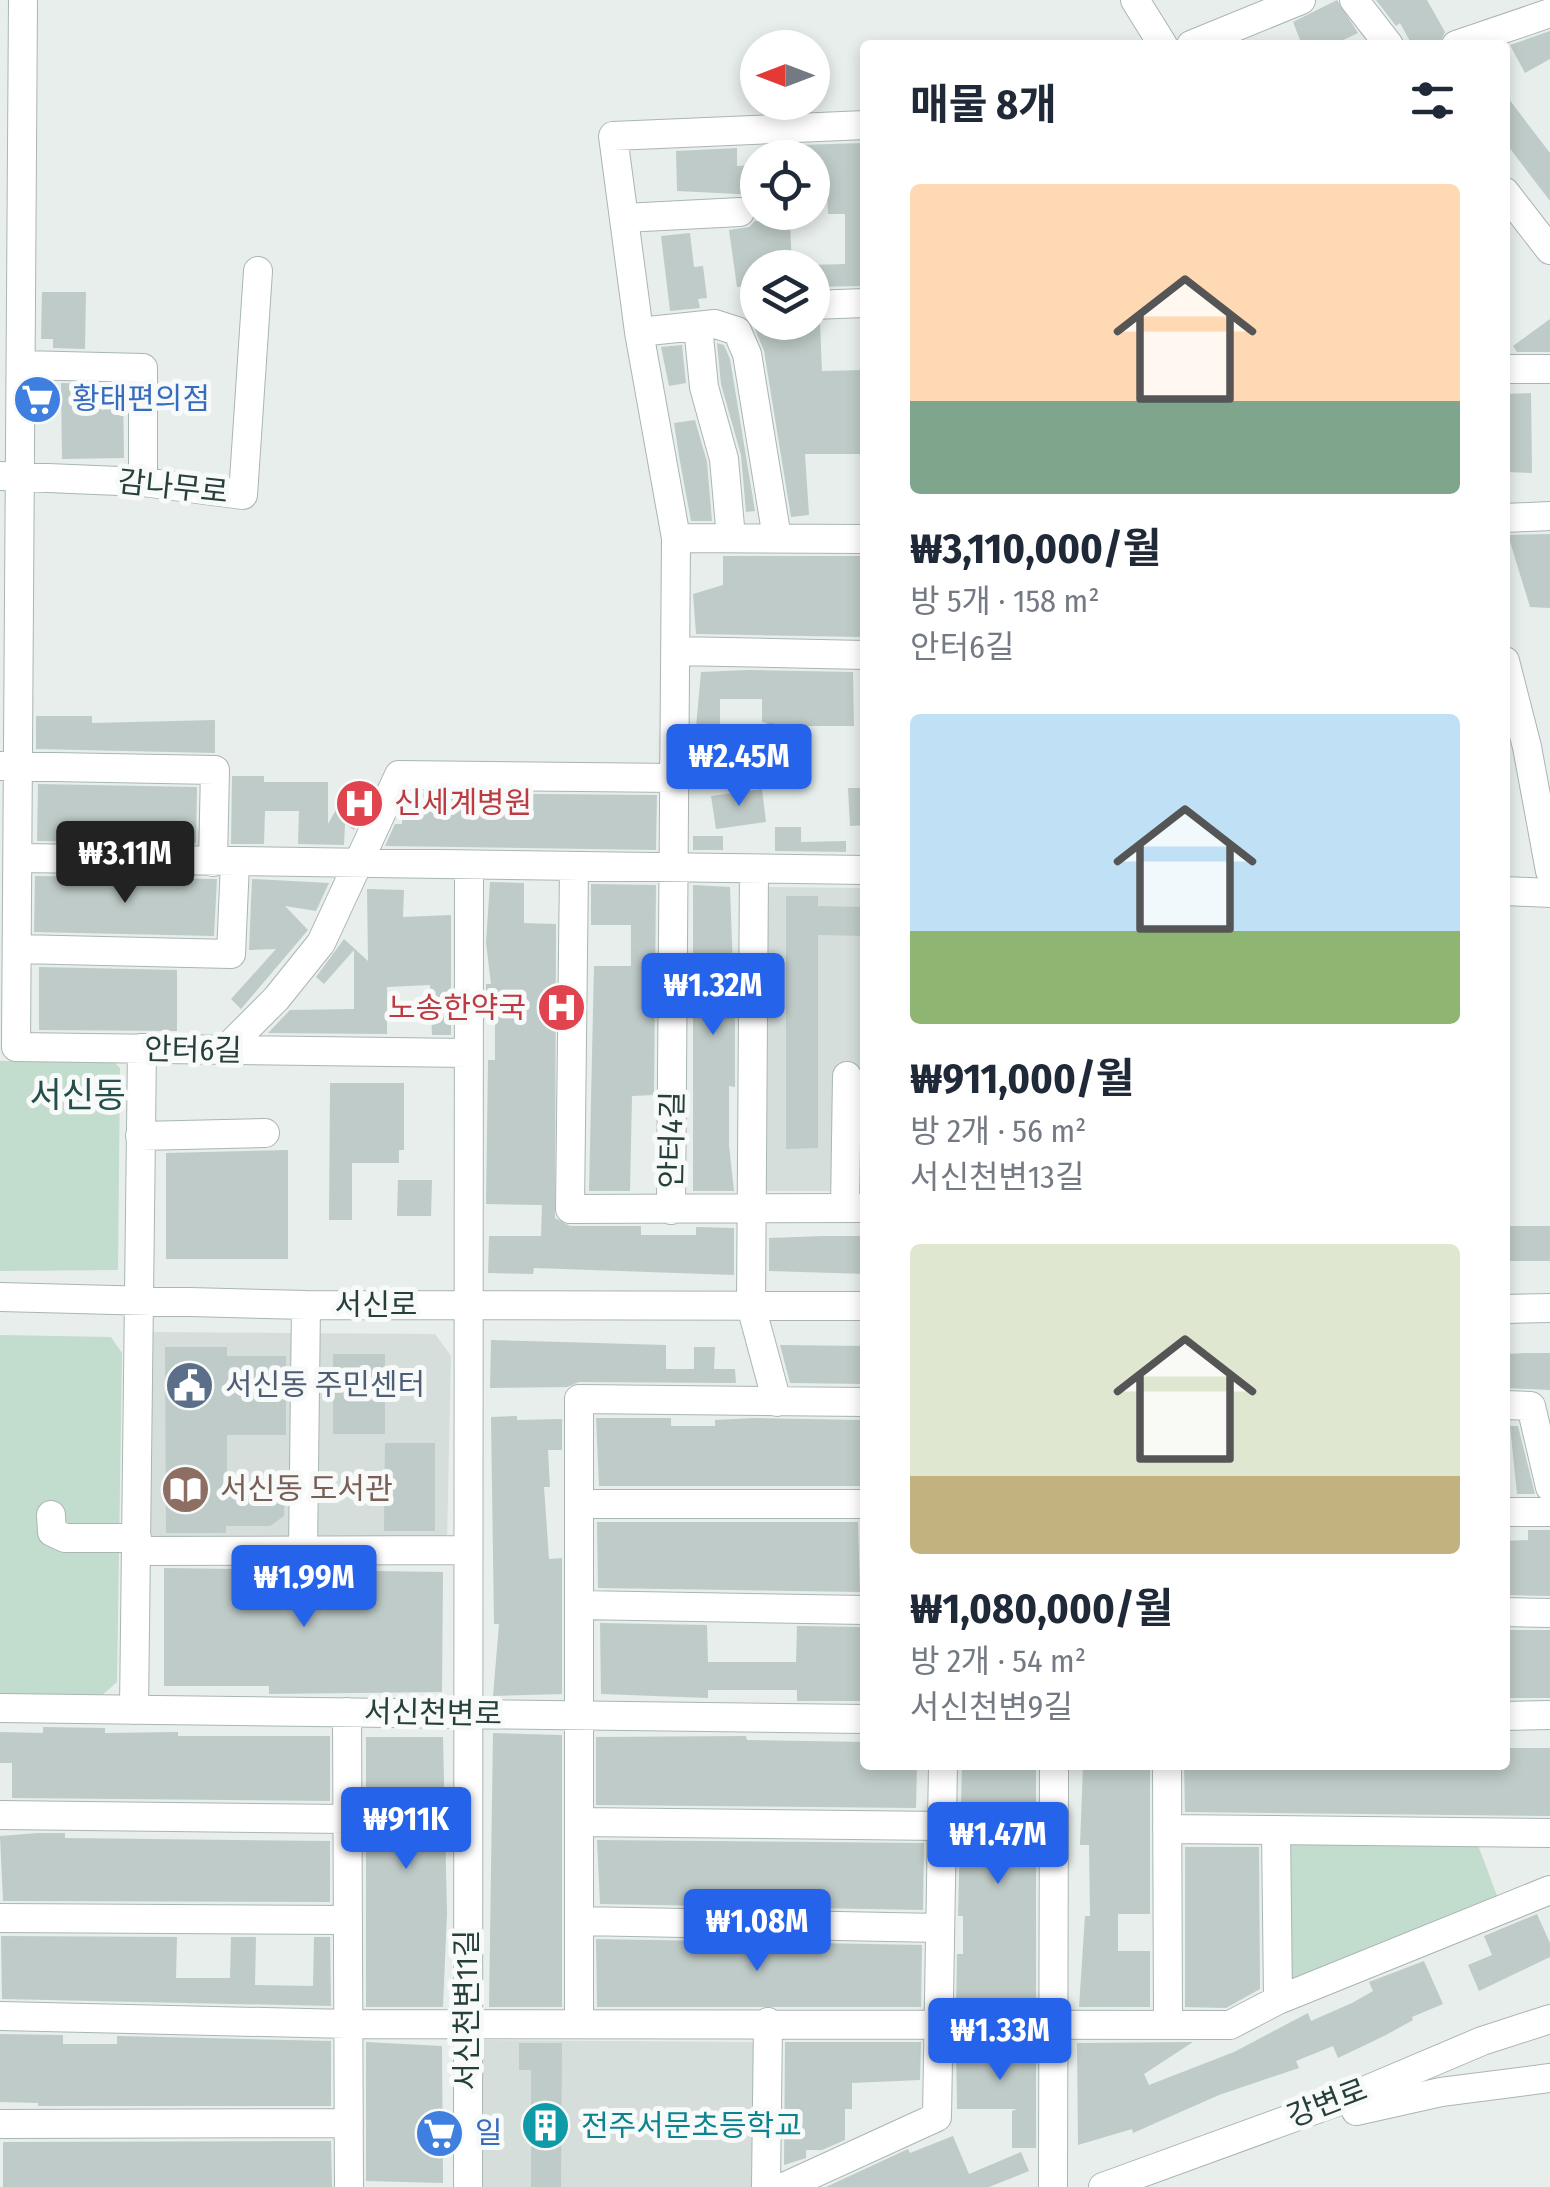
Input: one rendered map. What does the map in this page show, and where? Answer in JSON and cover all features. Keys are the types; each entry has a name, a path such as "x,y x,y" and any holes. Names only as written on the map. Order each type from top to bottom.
{"street":[{"name":"안터6길","path":"23,0 11,124 11,248 22,365 11,476 10,766 19,858 16,1047 468,1053"},
{"path":"1134,0 1160,40"},
{"path":"1203,40 1301,0"},
{"path":"1354,0 1385,40"},
{"path":"1471,40 1550,14"},
{"path":"860,125 613,136 640,332 676,538 860,539"},
{"path":"1510,198 1550,250"},
{"path":"624,218 740,212"},
{"name":"감나무로","path":"11,476 143,482 243,495 258,271"},
{"path":"830,304 860,303"},
{"path":"640,332 715,324 737,330 747,354 778,538"},
{"path":"698,326 704,387 724,459 731,538"},
{"path":"22,365 143,368 143,482"},
{"path":"1510,366 1550,369"},
{"path":"1510,518 1550,516"},
{"name":"안터4길","path":"574,868 570,1209 671,1210 676,538"},
{"path":"676,651 860,654"},
{"path":"1510,673 1539,745 1550,871"},
{"path":"224,1051 276,999 321,943 399,775 547,777 676,769 770,738"},
{"path":"10,766 216,770 231,954 18,949"},
{"path":"19,858 481,868 860,870"},
{"path":"465,1304 469,950 481,868"},
{"path":"754,870 751,1306 777,1402"},
{"path":"1510,891 1550,893"},
{"path":"134,1710 142,1048"},
{"path":"671,1210 855,1208 847,1076"},
{"path":"140,1136 265,1133"},
{"name":"서신로","path":"0,1297 306,1305 860,1306"},
{"name":"서신천변11길","path":"465,1304 468,2187"},
{"path":"303,1552 306,1305"},
{"path":"1510,1308 1550,1308"},
{"path":"579,2022 579,1399 860,1402"},
{"path":"1529,1405 1550,1486"},
{"path":"580,1504 860,1504"},
{"path":"1510,1512 1550,1512"},
{"path":"51,1515 52,1532 65,1538 137,1545 303,1552 465,1550"},
{"path":"580,1604 860,1610"},
{"path":"1510,1612 1550,1613"},
{"name":"서신천변로","path":"0,1708 860,1719"},
{"path":"346,1712 349,2187"},
{"path":"1510,1716 1550,1715"},
{"path":"784,2187 937,2117 943,1770"},
{"path":"1053,2187 1054,1770"},
{"path":"1167,1770 1168,2023"},
{"path":"0,1815 347,1819"},
{"path":"580,1822 942,1826"},
{"path":"1168,1829 1550,1832"},
{"path":"1276,1830 1278,2000"},
{"path":"0,2016 348,2024 1230,2025 1278,2000 1550,1890"},
{"path":"0,1918 348,1920"},
{"path":"579,1922 940,1928"},
{"name":"강변로","path":"1103,2187 1350,2097 1482,2040 1550,2020"},
{"path":"766,2187 768,2022"},
{"path":"1393,2077 1440,2092"},
{"path":"1350,2097 1356,2110 1440,2092 1550,2078"},
{"path":"0,2124 349,2124"}],"shaded area":[{"path":"763,887 860,888 860,1191 766,1191"},
{"path":"141,1332 435,1334 451,1356 447,1541 145,1539"},
{"path":"481,2040 754,2042 751,2187 481,2187"}],"green space":[{"path":"0,1061 114,1062 120,1068 118,1270 0,1271"},
{"path":"0,1335 111,1337 122,1353 117,1682 98,1699 0,1697"},
{"path":"1476,1840 1499,1901 1305,1981 1286,1980 1287,1841"}],"building":[{"path":"1337,0 1358,33 1343,40 1300,40 1293,22"},
{"path":"1376,0 1427,0 1445,32 1441,40 1409,40 1400,23 1396,26"},
{"path":"1550,31 1550,59 1525,73 1510,45"},
{"path":"1510,101 1550,153 1550,201 1510,149"},
{"path":"860,143 860,286 830,287 830,264 845,264 845,214 830,214 830,144"},
{"path":"737,148 740,194 677,191 676,151"},
{"path":"729,230 790,230 791,250 740,250 737,287"},
{"path":"690,233 694,267 703,266 707,298 698,299 700,308 670,311 661,236"},
{"path":"42,292 86,292 85,349 53,348 53,339 41,339"},
{"path":"1550,319 1550,352 1517,352 1513,346"},
{"path":"760,340 821,340 822,371 860,370 860,454 805,454 809,515 791,517"},
{"path":"717,343 724,345 730,359 755,511 746,512 741,455 721,384"},
{"path":"682,345 686,383 669,386 661,347"},
{"path":"61,383 123,385 124,458 62,459"},
{"path":"1531,393 1532,473 1510,472 1510,394"},
{"path":"695,420 707,462 712,521 691,521 679,456 674,423"},
{"path":"1550,534 1550,608 1530,607 1510,535"},
{"path":"723,556 860,556 860,637 696,634 693,594 723,585"},
{"path":"701,672 853,672 854,726 783,726 762,722 762,699 720,699 720,732 695,738"},
{"path":"36,716 92,716 92,723 215,720 215,753 36,749"},
{"path":"232,776 264,776 264,782 328,782 328,824 350,785 370,797 354,830 345,824 344,845 298,844 299,811 265,811 264,844 231,844"},
{"path":"38,784 197,787 196,843 37,841"},
{"path":"848,788 860,788 860,825 850,826"},
{"path":"762,789 766,822 716,829 711,796"},
{"path":"410,793 657,795 656,850 385,846 395,824 402,824 402,811"},
{"path":"775,827 801,827 801,842 846,841 846,852 775,851"},
{"path":"693,836 723,836 723,850 693,850"},
{"path":"35,876 217,879 214,936 34,932"},
{"path":"252,879 329,883 316,911 285,906 308,930 241,1009 231,999 276,949 249,950"},
{"path":"490,882 524,883 524,923 556,924 555,1218 570,1226 641,1226 641,1235 696,1235 696,1227 734,1228 734,1275 534,1268 533,1274 488,1273 489,1236 541,1236 542,1205 486,1204 488,1060 495,1060 495,1020 486,1020 486,984 491,984 486,943"},
{"path":"591,884 656,885 654,1095 632,1096 630,1191 589,1191 594,966 631,966 631,925 591,925"},
{"path":"693,885 730,887 735,1087 729,1086 729,1145 734,1191 693,1191"},
{"path":"367,889 404,890 403,917 451,915 451,1035 432,1035 430,985 387,987 387,1034 268,1033 290,1010 354,1009 354,950 324,984 316,977 344,939 368,961"},
{"path":"786,896 818,896 818,906 860,907 860,936 818,935 818,1148 786,1149"},
{"path":"39,967 177,970 177,1031 39,1030"},
{"path":"330,1083 404,1083 404,1150 399,1150 399,1163 352,1163 352,1220 329,1220"},
{"path":"288,1150 288,1259 166,1259 166,1153"},
{"path":"398,1180 432,1180 431,1216 397,1216"},
{"path":"1510,1226 1550,1226 1550,1261 1510,1261"},
{"path":"860,1236 860,1274 769,1271 769,1238"},
{"path":"491,1340 666,1345 666,1369 694,1369 694,1347 715,1347 714,1369 735,1369 736,1383 579,1382 567,1387 490,1388"},
{"path":"780,1345 860,1346 860,1384 790,1383"},
{"path":"165,1347 227,1347 227,1356 286,1356 286,1435 227,1435 227,1486 285,1486 284,1516 270,1526 226,1526 226,1533 166,1533"},
{"path":"1550,1353 1550,1390 1510,1388 1510,1354"},
{"path":"333,1354 385,1354 385,1434 333,1434"},
{"path":"517,1416 517,1420 562,1419 562,1450 548,1450 550,1487 544,1487 549,1559 562,1558 562,1694 493,1696 499,1624 494,1624 491,1417"},
{"path":"596,1418 671,1418 671,1426 715,1426 715,1420 755,1418 860,1420 860,1486 599,1486"},
{"path":"1510,1426 1518,1426 1535,1494 1517,1494"},
{"path":"385,1443 435,1443 435,1531 384,1531"},
{"path":"597,1522 858,1522 860,1592 598,1588"},
{"path":"1528,1530 1550,1530 1550,1596 1510,1595 1510,1541 1528,1540"},
{"path":"164,1568 443,1572 442,1692 269,1694 269,1686 164,1686"},
{"path":"600,1623 707,1625 708,1662 796,1662 797,1626 860,1627 860,1701 797,1701 797,1690 708,1690 708,1698 601,1694"},
{"path":"1510,1630 1550,1630 1550,1698 1510,1698"},
{"path":"43,1727 105,1728 105,1733 178,1732 178,1736 330,1736 330,1801 12,1798 12,1763 0,1763 0,1732 43,1733"},
{"path":"493,1733 562,1735 562,2007 489,2007"},
{"path":"746,1736 747,1740 860,1742 860,1770 917,1770 916,1808 596,1805 596,1737"},
{"path":"366,1737 443,1737 447,1913 443,2007 366,2007"},
{"path":"1510,1748 1550,1748 1550,1816 1185,1812 1184,1770 1510,1770"},
{"path":"962,1770 1036,1770 1036,2007 956,2007 957,1954 963,1954 963,1916 958,1916"},
{"path":"1083,1770 1150,1770 1150,1914 1118,1914 1118,1951 1150,1951 1150,2007 1079,2007 1085,1916 1090,1916 1089,1845 1080,1845"},
{"path":"65,1833 65,1838 330,1841 330,1902 3,1901 0,1836"},
{"path":"597,1840 924,1843 923,1910 600,1904"},
{"path":"1185,1847 1259,1847 1260,1989 1226,2008 1185,2007"},
{"path":"1537,1914 1550,1943 1550,1957 1479,1991 1468,1965 1492,1955 1484,1936"},
{"path":"1,1936 177,1937 176,1978 230,1978 231,1937 256,1937 255,1985 313,1986 314,1937 330,1937 331,2006 2,1999"},
{"path":"596,1939 922,1945 921,2007 597,2007"},
{"path":"1424,1961 1443,2004 1412,2017 1413,2020 1386,2035 1338,2058 1333,2046 1296,2061 1299,2068 1219,2095 1133,2133 1132,2129 1078,2145 1077,2043 1193,2042 1144,2074 1149,2085 1234,2052 1308,2013 1311,2021 1352,2003 1373,1991 1369,1982"},
{"path":"0,2034 63,2035 63,2044 117,2044 117,2036 331,2041 331,2106 38,2106 0,2102"},
{"path":"366,2042 442,2046 443,2183 366,2181"},
{"path":"785,2042 921,2042 920,2080 852,2083 852,2109 845,2109 845,2140 822,2150 806,2150 806,2158 784,2165"},
{"path":"956,2042 1036,2042 1036,2148 1012,2148 1012,2111 1017,2109 957,2109"},
{"name":"전주서문초등학교","path":"519,2043 562,2043 561,2187 531,2187 531,2070 519,2070"},
{"path":"953,2136 969,2174 1021,2152 1029,2171 989,2187 826,2187 908,2149 910,2153"},
{"path":"331,2141 332,2187 3,2187 3,2142"}],"place":[{"name":"황태편의점","path":"37,399"},
{"name":"신세계병원","path":"359,803"},
{"name":"노송한약국","path":"561,1008"},
{"name":"서신동 주민센터","path":"190,1385"},
{"name":"서신동 도서관","path":"185,1489"},
{"name":"전주서문초등학교","path":"546,2126"},
{"name":"일","path":"440,2133"}],"district":[{"name":"서신동","path":"78,1095"}]}
